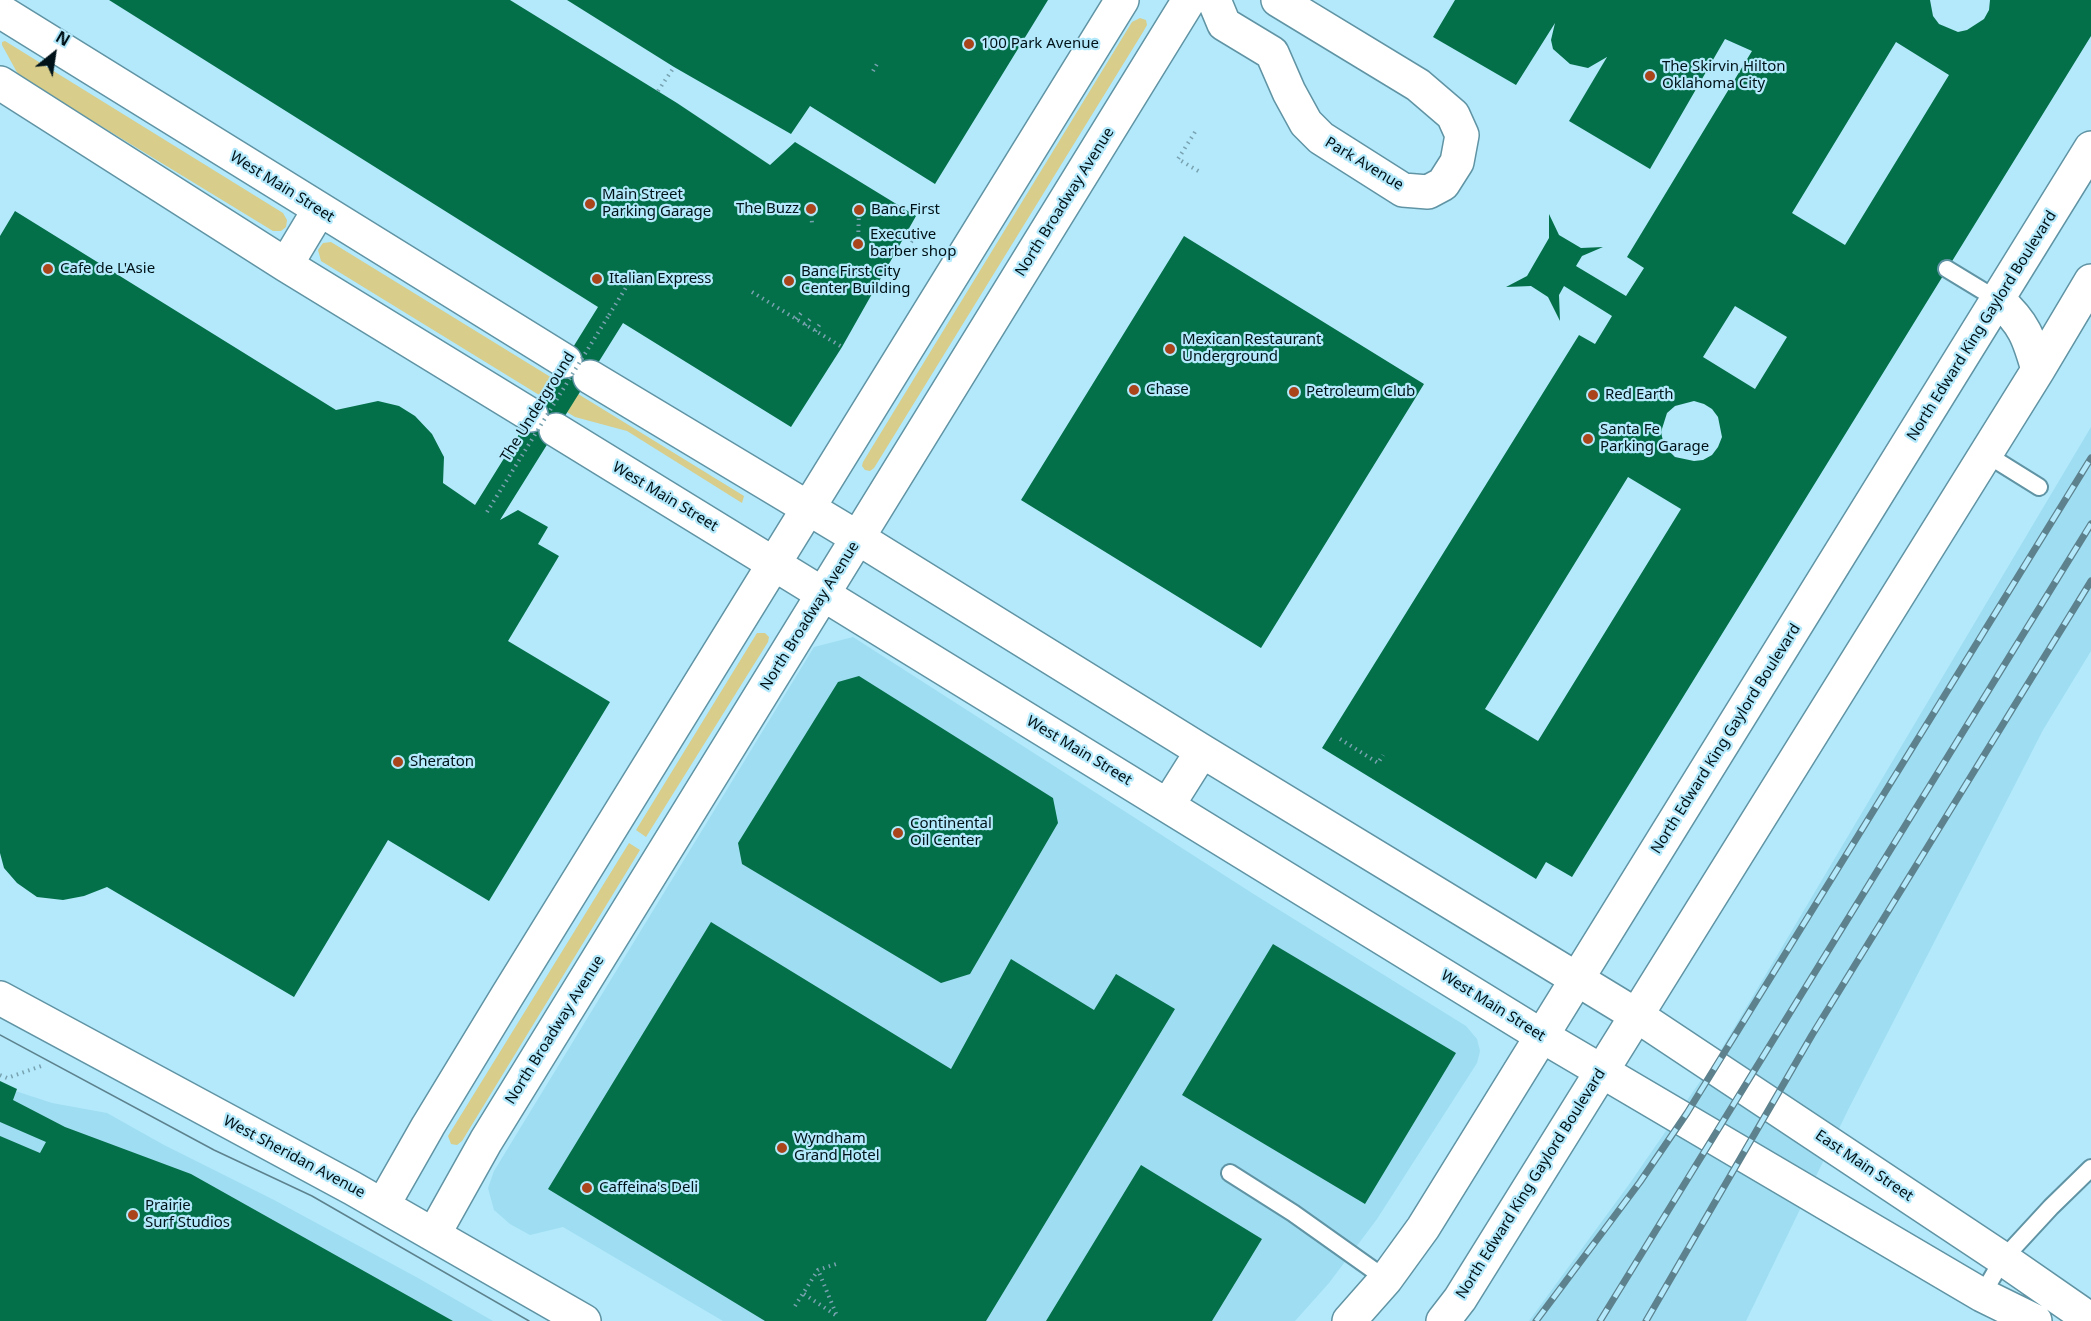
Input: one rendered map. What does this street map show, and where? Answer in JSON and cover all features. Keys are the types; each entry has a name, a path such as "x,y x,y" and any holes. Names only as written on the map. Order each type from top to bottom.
{"main road":[{"path":"383,1205 501,1006 1122,0"},
{"name":"North Broadway Avenue","path":"434,1234 486,1141 1189,0"},
{"name":"Park Avenue","path":"1214,0 1224,24 1272,52 1289,92 1306,123 1321,138 1403,190 1428,192 1443,184 1457,162 1462,135 1453,115 1418,85 1278,0"},
{"name":"West Main Street","path":"0,12 577,369 858,538 1636,1015"},
{"name":"West Main Street","path":"0,83 286,265 1542,1036 1603,1071"},
{"name":"North Edward King Gaylord Boulevard","path":"1349,1321 1386,1279 1423,1228 2091,148"},
{"path":"286,265 319,210"},
{"name":"North Edward King Gaylord Boulevard","path":"1443,1321 1460,1299 1603,1071 2091,281"},
{"path":"1998,300 2028,335 2038,370"},
{"path":"1168,805 1202,751"},
{"name":"West Sheridan Avenue","path":"0,998 383,1205 584,1321"},
{"name":"East Main Street","path":"1636,1015 2091,1320"},
{"path":"1603,1071 1982,1295 2036,1321"}],"lane":[{"path":"1947,269 1998,300"},
{"path":"1986,454 2039,487"},
{"path":"1982,1295 2003,1259 2050,1207 2091,1168"},
{"path":"1230,1173 1293,1213 1386,1279"}],"path":[{"path":"873,70 877,64"},
{"path":"658,91 674,67"},
{"path":"1195,132 1178,159 1200,172"},
{"path":"812,209 812,224"},
{"path":"858,244 859,210"},
{"path":"911,242 920,231"},
{"name":"The Underground","path":"487,512 630,280"},
{"path":"752,292 842,347"},
{"path":"796,319 802,312"},
{"path":"805,324 811,318"},
{"path":"815,331 820,324"},
{"path":"1340,739 1378,763 1383,755"},
{"path":"0,1075 7,1078"},
{"path":"795,1306 818,1270 838,1263"},
{"path":"804,1294 837,1316 818,1270"}],"shaded area":[{"path":"1140,18 1146,20 1147,25 1143,32 874,468 870,471 865,470 862,466 863,462 1132,22"},
{"path":"5,41 283,213 287,220 286,227 281,231 273,231 19,76 2,45"},
{"path":"331,242 744,496 742,503 627,431 575,417 321,261 318,250 323,243"},
{"path":"2091,427 2091,651 2043,730 1848,1110 1746,1321 1529,1321 1630,1183 1715,1060"},
{"path":"757,633 765,633 769,637 768,642 646,837 636,830"},
{"path":"853,637 1252,893 1466,1026 1477,1039 1480,1051 1477,1063 1377,1219 1329,1283 1295,1321 723,1321 563,1227 530,1235 510,1224 494,1210 488,1188 494,1171 814,647"},
{"path":"629,843 640,850 462,1141 457,1145 451,1144 448,1136"},
{"name":"Prairie Surf Studios","path":"0,1086 52,1103 107,1113 164,1145 274,1200 493,1321 0,1321"}],"building":[{"path":"109,0 510,0 677,103 770,165 795,142 916,216 842,347 791,427 623,323 500,520 518,510 548,527 538,544 559,556 508,641 610,702 489,901 388,840 294,997 107,887 84,896 63,900 37,897 17,883 4,868 0,853 0,236 15,211 336,410 378,401 399,406 415,416 432,434 444,457 443,483 475,505 598,307"},
{"path":"567,0 1048,0 935,184 810,106 791,134 674,67"},
{"name":"Santa Fe Parking Garage","path":"1455,0 1930,0 1933,16 1939,24 1958,32 1967,30 1984,19 1989,10 1990,0 2091,0 2091,36 1572,877 1546,862 1536,879 1322,748 1579,335 1595,344 1612,316 1564,286 1559,295 1560,321 1548,297 1531,286 1506,287 1527,276 1549,238 1549,214 1559,235 1581,248 1603,247 1582,256 1576,266 1626,296 1644,268 1627,257 1752,51 1725,39 1650,169 1569,121 1607,57 1588,68 1570,64 1553,49 1551,40 1555,23 1516,85 1433,37","holes":["1896,42 1949,75 1845,245 1792,213","1735,306 1787,337 1755,389 1703,357","1694,401 1712,409 1718,417 1722,437 1712,455 1703,460 1694,461 1675,457 1668,450 1661,432 1667,413 1675,406","1628,477 1681,509 1538,741 1485,709"]},
{"path":"1184,236 1424,384 1261,648 1021,500"},
{"name":"Continental Oil Center","path":"859,676 1053,798 1058,823 970,974 941,983 742,864 738,843 838,682"},
{"path":"711,922 951,1069 1011,959 1094,1010 1116,974 1175,1009 986,1321 765,1321 548,1189"},
{"path":"1273,944 1456,1053 1365,1204 1182,1095"},
{"name":"Prairie Surf Studios","path":"0,1081 17,1089 13,1100 65,1127 191,1174 453,1321 0,1321 0,1136 40,1153 46,1142 0,1122"},
{"path":"1141,1165 1262,1239 1212,1321 1046,1321"}],"tram line":[{"path":"0,1035 214,1150 312,1196 529,1321"}],"railway":[{"path":"1536,1321 1640,1182 1687,1113 2091,458"},
{"path":"1600,1321 2091,524"},
{"path":"1646,1321 1812,1035 2091,581"}],"place":[{"name":"100 Park Avenue","path":"969,44"},
{"name":"The Skirvin Hilton Oklahoma City","path":"1650,76"},
{"name":"Main Street Parking Garage","path":"590,204"},
{"name":"The Buzz","path":"811,209"},
{"name":"Banc First","path":"859,210"},
{"name":"Executive barber shop","path":"858,244"},
{"name":"Cafe de L'Asie","path":"48,269"},
{"name":"Italian Express","path":"597,279"},
{"name":"Banc First City Center Building","path":"789,281"},
{"name":"Mexican Restaurant Underground","path":"1170,349"},
{"name":"Chase","path":"1134,390"},
{"name":"Petroleum Club","path":"1294,392"},
{"name":"Red Earth","path":"1593,395"},
{"name":"Santa Fe Parking Garage","path":"1588,439"},
{"name":"Sheraton","path":"398,762"},
{"name":"Continental Oil Center","path":"898,833"},
{"name":"Wyndham Grand Hotel","path":"782,1148"},
{"name":"Caffeina's Deli","path":"587,1188"},
{"name":"Prairie Surf Studios","path":"133,1215"}]}
